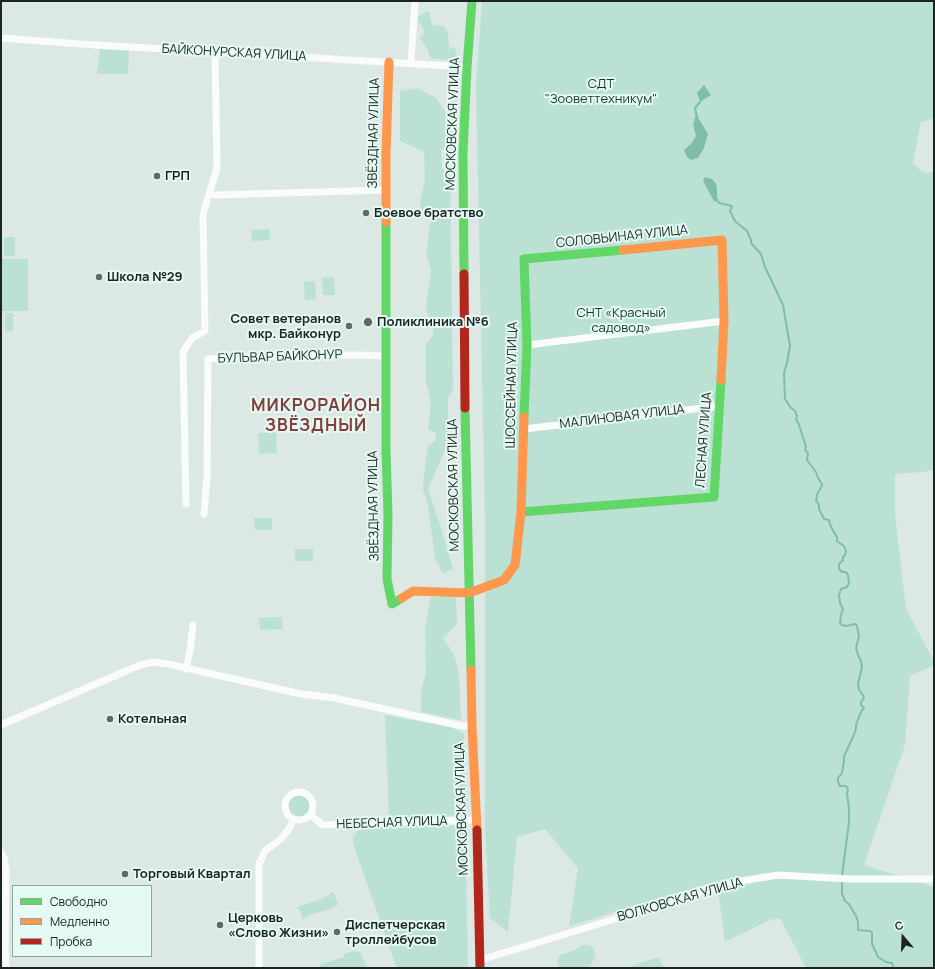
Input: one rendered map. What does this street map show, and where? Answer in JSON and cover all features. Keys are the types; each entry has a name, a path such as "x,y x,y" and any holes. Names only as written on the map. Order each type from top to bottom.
{"street":[{"path":"411,64 415,1"},
{"name":"МОСКОВСКАЯ УЛИЦА","path":"472,1 463,153 465,403 472,726 477,820 480,964"},
{"name":"БАЙКОНУРСКАЯ УЛИЦА","path":"1,38 467,67"},
{"path":"186,504 183,352 192,338 205,332 203,214 217,168 216,52"},
{"name":"ЗВЁЗДНАЯ УЛИЦА","path":"389,62 386,153 387,579 392,604 413,591 469,593"},
{"path":"215,195 386,190"},
{"name":"СОЛОВЬИНАЯ УЛИЦА","path":"524,259 722,240"},
{"name":"ЛЕСНАЯ УЛИЦА","path":"521,512 714,497 724,321 722,240"},
{"name":"ШОССЕЙНАЯ УЛИЦА","path":"469,593 504,580 514,565 521,512 527,345 524,259"},
{"path":"527,345 724,321"},
{"name":"БУЛЬВАР БАЙКОНУР","path":"204,514 208,477 208,359 230,357 354,355 386,356"},
{"name":"МАЛИНОВАЯ УЛИЦА","path":"524,429 720,406"},
{"path":"186,669 193,625"},
{"path":"1,725 140,665 153,662 302,694 334,698 462,726 472,726"},
{"path":"296,792 304,793 312,801 313,808 310,815 300,821 293,820 285,812 285,801 290,795 296,792"},
{"name":"НЕБЕСНАЯ УЛИЦА","path":"310,815 323,825 477,820"},
{"path":"259,968 259,864 265,851 281,838 291,826 293,820"},
{"path":"1,852 4,858 6,871 6,968"},
{"name":"ВОЛКОВСКАЯ УЛИЦА","path":"480,964 548,939 729,883 778,876 934,879"}],"green space":[{"path":"482,1 934,1 934,119 921,122 913,163 925,173 934,172 934,470 895,474 895,513 906,609 934,661 934,665 910,676 905,745 864,865 934,887 934,968 806,968 780,918 770,920 725,942 719,897 712,890 710,883 569,926 578,868 545,829 517,837 508,932 490,918 485,830 485,518 476,87","holes":["696,115 708,134 691,144 696,136 693,125"]},
{"path":"429,11 432,25 444,26 448,32 449,47 456,49 456,55 452,59 447,60 430,58 428,50 420,38 425,32 417,18"},
{"path":"100,49 129,51 128,74 97,74"},
{"path":"418,88 436,98 451,120 451,147 441,149 442,168 450,177 453,390 448,398 448,443 428,489 453,569 443,573 435,559 428,504 423,490 428,446 435,441 436,433 428,430 431,401 426,383 426,344 433,336 433,326 426,309 431,268 426,255 431,217 421,217 420,203 425,179 424,152 400,141 400,91"},
{"path":"269,229 270,240 252,241 251,230"},
{"path":"4,237 15,237 15,256 4,256"},
{"path":"1,259 28,259 28,311 1,311"},
{"path":"334,277 335,295 323,295 322,278"},
{"path":"315,281 316,299 305,300 304,282"},
{"path":"5,313 13,313 13,331 5,331"},
{"path":"284,398 285,410 267,411 266,399"},
{"path":"276,432 277,453 259,454 258,433"},
{"path":"254,518 272,518 272,530 255,530"},
{"path":"295,549 313,549 313,561 295,561"},
{"path":"456,596 457,624 443,638 455,657 459,676 461,720 421,712 421,692 426,672 425,630 431,597"},
{"path":"282,617 283,629 260,630 259,618"},
{"path":"385,715 451,727 464,734 468,809 463,815 389,818"},
{"path":"299,795 307,798 310,806 307,814 299,817 291,814 288,806 291,798"},
{"path":"465,825 468,968 397,968 354,847 353,837 358,831 367,828"},
{"path":"333,892 338,904 328,910 308,915 303,920 298,907 324,898"},
{"path":"583,945 592,946 596,956 589,968 560,968 557,962 560,955 575,950"},
{"path":"354,951 360,952 367,968 320,968 319,965 344,957 344,954"},
{"path":"658,957 664,968 629,967"}],"shaded area":[{"path":"704,85 711,95 700,102 697,93"},
{"path":"696,114 708,134 704,148 698,158 691,160 687,157 684,150 691,144 696,136 693,125"},
{"path":"705,177 712,179 716,184 716,202 703,181"}],"waterway":[{"path":"697,117 695,108 700,102"},
{"path":"716,198 719,203 732,206 730,211 735,221 747,231 751,243 761,254 765,267 783,305 790,346 784,373 785,399 795,411 797,416 796,419 806,447 805,450 808,453 807,460 816,472 822,484 816,500 819,505 819,509 824,519 829,520 837,537 837,541 844,546 846,551 843,560 839,564 839,569 842,572 846,572 848,575 849,583 847,587 841,589 839,595 840,603 843,609 840,623 846,626 855,624 857,626 859,636 856,648 862,667 858,684 859,690 864,698 861,702 861,705 864,708 861,712 853,737 845,754 842,773 838,778 840,786 846,786 848,789 847,794 849,808 849,822 842,876"},
{"path":"842,880 842,894 845,901 849,904 856,916 858,930 870,931 872,933 872,944 878,957 886,962 892,963 892,968"}],"traffic: fast":[{"path":"464,274 463,153 472,1"},
{"path":"386,222 387,579 392,604 402,598"},
{"path":"524,417 527,345 524,259 623,250"},
{"path":"521,512 714,497 721,380"},
{"path":"465,408 471,670"}],"traffic: slow":[{"path":"386,222 386,153 389,62"},
{"path":"623,250 722,240 724,321 721,380"},
{"path":"402,598 413,591 469,593 504,580 515,565 521,512 524,417"},
{"path":"471,670 477,830"}],"traffic: jam":[{"path":"464,274 465,408"},
{"path":"477,830 480,968"}],"place":[{"name":"ГРП","path":"157,176"},
{"name":"Боевое братство","path":"366,213"},
{"name":"Школа №29","path":"99,277"},
{"name":"Поликлиника №6","path":"368,322"},
{"name":"Совет ветеранов мкр. Байконур","path":"349,326"},
{"name":"Котельная","path":"110,719"},
{"name":"Торговый Квартал","path":"125,874"},
{"name":"Церковь «Слово Жизни»","path":"220,925"},
{"name":"Диспетчерская троллейбусов","path":"337,932"}],"district":[{"name":"МИКРОРАЙОН ЗВЁЗДНЫЙ","path":"316,416"}],"park label":[{"name":"СДТ \"Зооветтехникум\"","path":"601,92"},
{"name":"СНТ «Красный садовод»","path":"621,320"}]}
